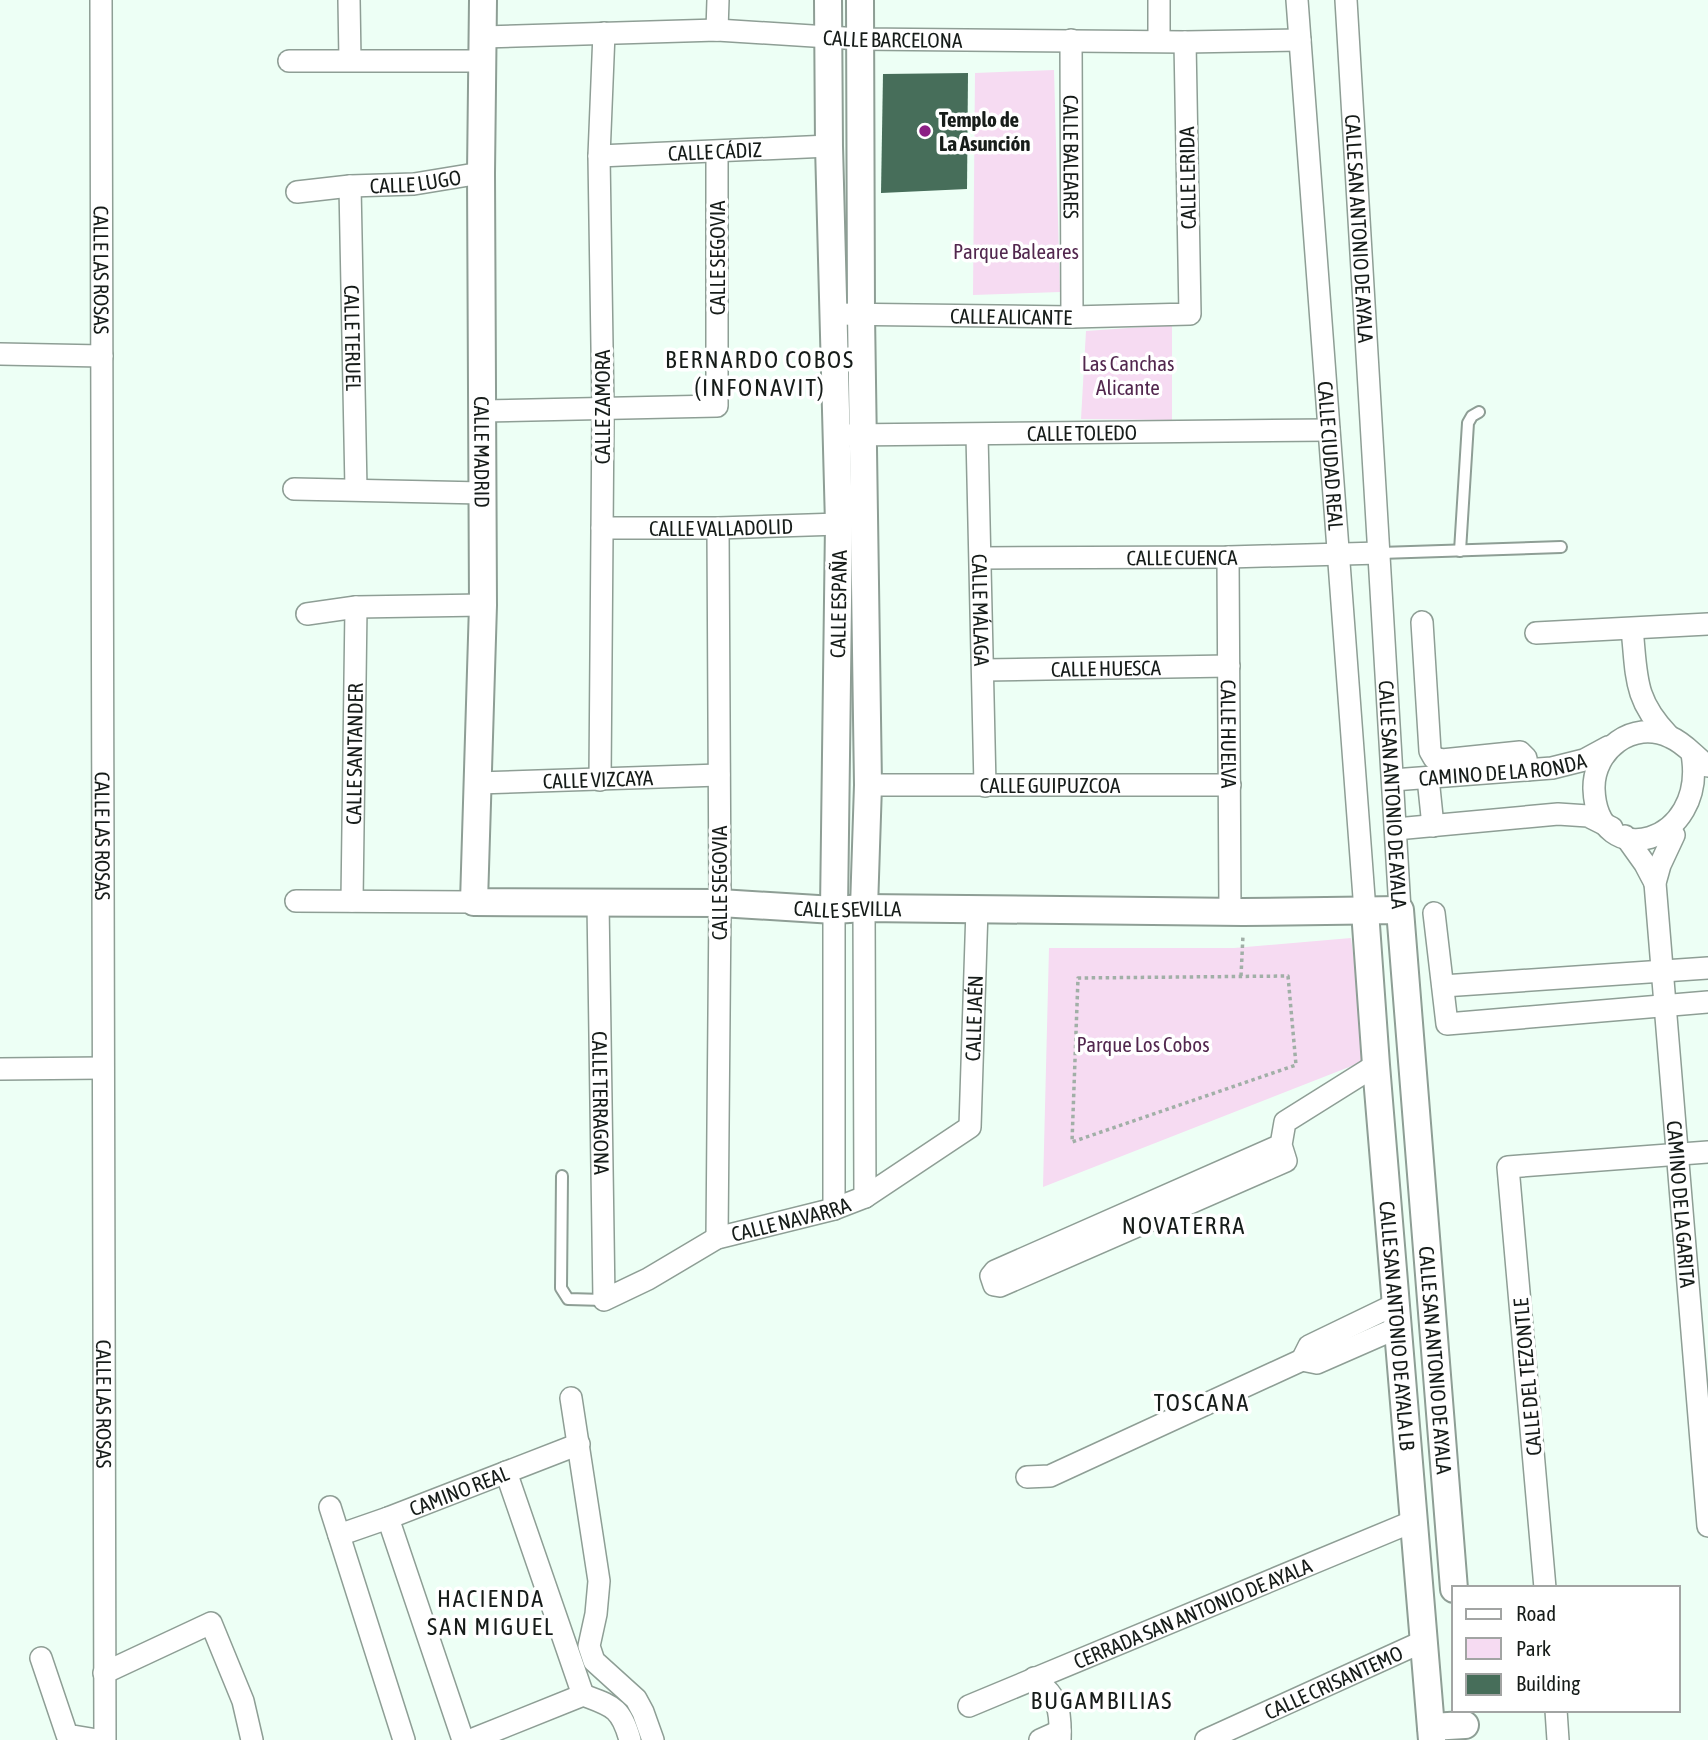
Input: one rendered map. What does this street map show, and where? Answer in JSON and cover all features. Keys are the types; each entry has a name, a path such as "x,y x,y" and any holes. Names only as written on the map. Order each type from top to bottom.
{"street":[{"name":"CALLE LAS ROSAS","path":"101,0 105,1740"},
{"path":"349,0 350,60"},
{"name":"CALLE MADRID","path":"474,902 483,605 483,0"},
{"path":"717,30 718,0"},
{"name":"CALLE ESPAÑA","path":"828,0 839,524 834,910 834,1209"},
{"name":"CALLE ESPAÑA","path":"860,0 860,314 868,785 864,908 865,1197"},
{"path":"1159,0 1159,41"},
{"name":"CALLE CIUDAD REAL","path":"1297,0 1365,911"},
{"name":"CALLE SAN ANTONIO DE AYALA","path":"1346,0 1400,911 1454,1586"},
{"name":"CALLE BARCELONA","path":"289,61 350,60 483,49 604,33 717,30 860,39 1185,42 1300,40"},
{"name":"CALLE ZAMORA","path":"600,780 603,409 599,156 604,33"},
{"name":"CALLE BALEARES","path":"1071,40 1072,317"},
{"name":"CALLE LERIDA","path":"1185,42 1190,314"},
{"name":"CALLE CÁDIZ","path":"599,156 829,146"},
{"name":"CALLE SEGOVIA","path":"603,409 717,406 717,152"},
{"name":"CALLE LUGO","path":"297,192 350,186 414,184 481,173"},
{"name":"CALLE TERUEL","path":"350,186 356,489"},
{"name":"CALLE ALICANTE","path":"833,314 1072,317 1190,314"},
{"path":"0,354 102,356"},
{"path":"483,411 603,409"},
{"name":"CALLE TOLEDO","path":"836,435 1329,430"},
{"name":"CALLE MÁLAGA","path":"977,435 982,558 985,786"},
{"path":"294,489 482,493"},
{"name":"CALLE VALLADOLID","path":"602,528 839,524"},
{"name":"CALLE SEGOVIA","path":"717,1238 720,903 718,528"},
{"name":"CALLE CUENCA","path":"982,558 1380,554"},
{"name":"CALLE HUELVA","path":"1228,557 1230,785 1237,911"},
{"path":"307,614 356,607 483,605"},
{"name":"CALLE SANTANDER","path":"352,901 356,607"},
{"path":"1422,622 1430,751 1434,758 1443,760 1520,752 1526,758 1527,770"},
{"path":"1536,633 1708,624"},
{"path":"1396,829 1558,814 1588,816 1619,833 1649,841 1674,835 1686,825 1702,805 1700,760 1668,735 1646,708 1638,691 1632,628"},
{"name":"CALLE HUESCA","path":"984,670 1229,666"},
{"path":"1615,742 1629,724 1638,691"},
{"name":"CAMINO DE LA RONDA","path":"1393,780 1552,768 1584,760 1615,742 1644,732 1668,735"},
{"name":"CAMINO DE LA RONDA","path":"1615,742 1599,761 1594,779 1594,798 1601,815 1619,833"},
{"name":"CALLE VIZCAYA","path":"477,783 719,775"},
{"path":"1428,778 1433,826"},
{"name":"CALLE GUIPUZCOA","path":"868,785 1230,785"},
{"name":"CAMINO DE LA GARITA","path":"1619,833 1645,864 1655,883"},
{"name":"CAMINO DE LA GARITA","path":"1674,835 1655,883 1708,1526"},
{"name":"CALLE SEVILLA","path":"296,901 720,903 834,910 1400,911"},
{"name":"CALLE TERRAGONA","path":"598,903 604,1300"},
{"name":"CALLE JAÉN","path":"970,1127 977,909"},
{"name":"CALLE SAN ANTONIO DE AYALA LB","path":"1365,911 1432,1733"},
{"path":"1434,913 1447,1024 1708,1002"},
{"path":"1443,986 1708,968"},
{"path":"1113,1227 1000,1286 994,1285 992,1281 991,1276 995,1271 1113,1227 1194,1191 1286,1161 1281,1145 1285,1122 1376,1065"},
{"path":"0,1069 103,1068"},
{"name":"CALLE NAVARRA","path":"604,1300 648,1279 717,1238 834,1209 865,1197 970,1127"},
{"path":"1678,1154 1708,1152"},
{"name":"CALLE DEL TEZONTLE","path":"1545,1586 1508,1167 1678,1154"},
{"path":"1391,1255 1428,1254"},
{"path":"1027,1477 1050,1476 1302,1360 1309,1346 1396,1316"},
{"path":"571,1398 599,1581 589,1646 594,1661 636,1699 653,1740"},
{"name":"CAMINO REAL","path":"339,1535 579,1444"},
{"path":"506,1472 583,1695"},
{"path":"330,1507 404,1740"},
{"path":"388,1518 463,1740"},
{"name":"CERRADA SAN ANTONIO DE AYALA","path":"969,1706 1414,1521"},
{"path":"104,1673 211,1623 243,1701 252,1740"},
{"name":"CALLE CRISANTEMO","path":"1206,1740 1424,1641"},
{"path":"569,1653 589,1646"},
{"path":"41,1658 67,1735 97,1740"},
{"path":"1034,1678 1055,1699 1059,1709 1060,1735 1040,1740"},
{"path":"471,1740 583,1695 606,1702 620,1715 630,1740"},
{"path":"1556,1712 1558,1740"},
{"path":"1432,1733 1465,1725"}],"lane":[{"path":"1460,551 1468,423 1472,416 1479,412"},
{"path":"1380,554 1561,547"},
{"path":"562,1176 561,1288 568,1299 604,1300"}],"path":[{"path":"1237,911 1241,977"},
{"path":"1288,976 1296,1065 1072,1142 1078,978 1241,977 1288,976"}],"green space":[{"name":"Parque Baleares","path":"1054,70 1060,292 973,295 975,73"},
{"name":"Las Canchas Alicante","path":"1172,325 1172,420 1081,419 1086,331"},
{"name":"Parque Los Cobos","path":"1351,938 1367,1060 1043,1187 1049,948 1234,948"}],"building":[{"name":"Templo de La Asunción","path":"968,73 967,189 881,193 883,74"}],"place":[{"name":"Templo de La Asunción","path":"925,131"}],"district":[{"name":"BERNARDO COBOS (INFONAVIT)","path":"760,373"},
{"name":"NOVATERRA","path":"1184,1225"},
{"name":"TOSCANA","path":"1202,1402"},
{"name":"HACIENDA SAN MIGUEL","path":"491,1612"},
{"name":"BUGAMBILIAS","path":"1102,1700"}]}
